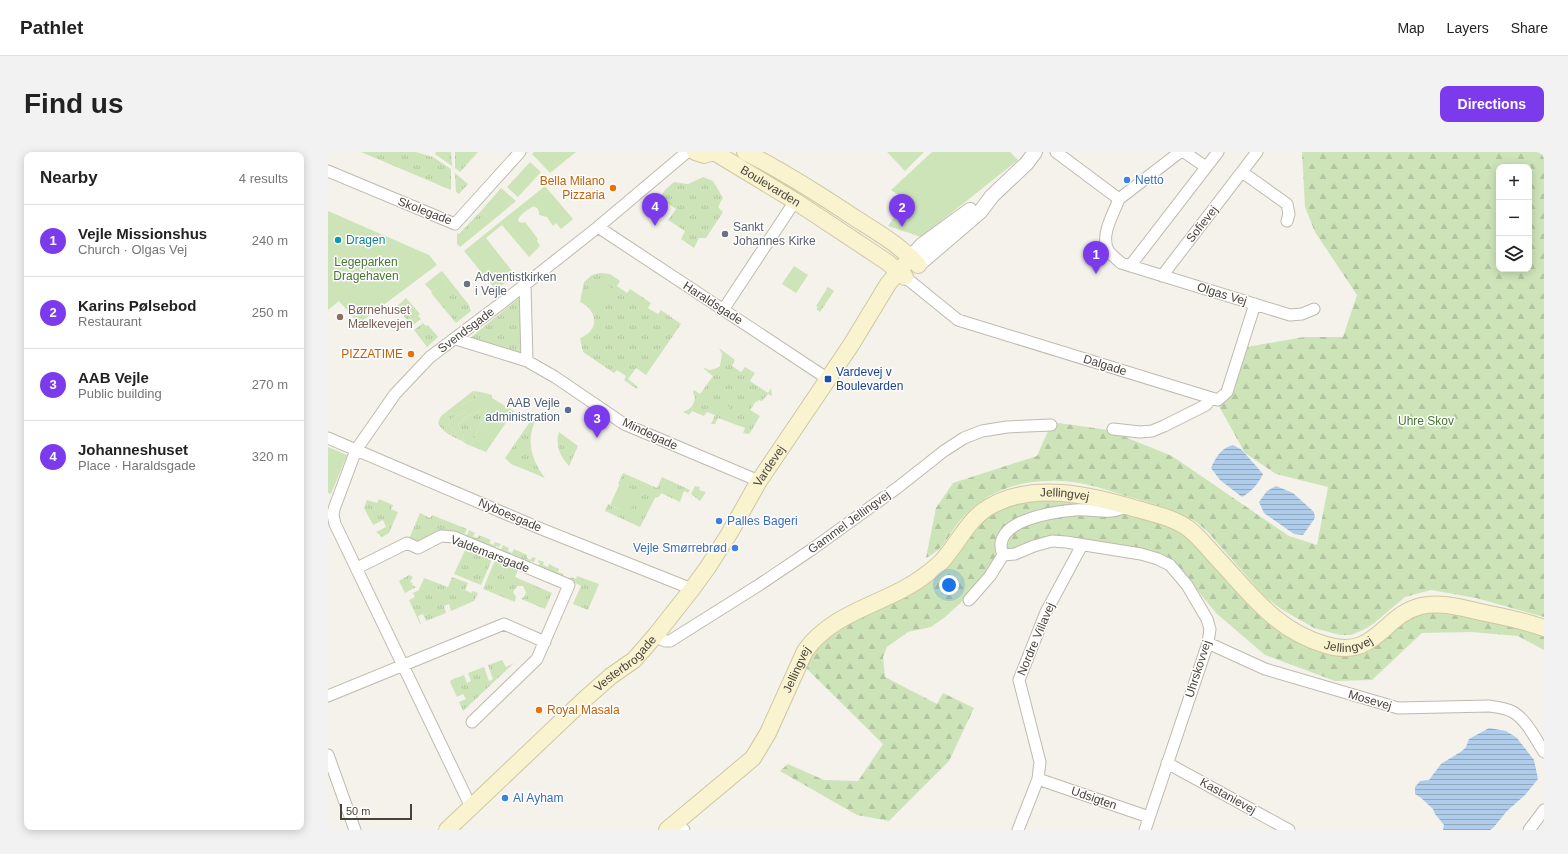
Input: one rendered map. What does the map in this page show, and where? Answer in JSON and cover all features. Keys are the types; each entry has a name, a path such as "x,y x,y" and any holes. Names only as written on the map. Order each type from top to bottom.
{"main road":[{"path":"695,152 704,155 714,152"},
{"name":"Boulevarden","path":"714,152 795,201 902,274"},
{"name":"Boulevarden","path":"745,152 801,183 902,249 915,261"},
{"name":"Vardevej","path":"692,589 729,534 759,481 851,345 888,284 902,274 915,261"},
{"name":"Jellingvej","path":"676,828 753,758 768,733 805,651 812,641 823,631 840,620 924,577 948,555 968,525 979,514 1002,501 1030,494 1051,493 1079,495 1130,506 1170,519 1190,530 1265,612 1296,633 1327,646 1342,648 1356,647 1375,638 1384,629 1412,609 1440,604 1526,621 1544,628"},
{"name":"Vesterbrogade","path":"447,830 586,698 611,676 634,660 692,589"}],"street":[{"name":"Skolegade","path":"328,171 455,224 520,152"},
{"name":"Svendsgade","path":"356,450 395,394 430,357 456,339 598,227 687,152"},
{"name":"Vardevej","path":"915,261 926,243 977,205 992,196 1027,163 1035,152"},
{"path":"1056,152 1119,198 1180,152"},
{"path":"1184,152 1206,167"},
{"path":"1130,266 1218,152"},
{"name":"Sofievej","path":"1162,276 1257,152"},
{"path":"1242,172 1287,204 1289,214 1287,221"},
{"name":"Olgas Vej","path":"1119,198 1107,230 1106,242 1112,256 1121,263 1290,315 1302,314 1314,309"},
{"path":"723,310 795,201"},
{"name":"Haraldsgade","path":"598,227 828,379"},
{"name":"Dalgade","path":"902,274 958,320 1211,398"},
{"path":"525,285 527,361"},
{"path":"1113,429 1140,432 1152,431 1206,405 1211,398 1218,400 1227,392 1255,304"},
{"name":"Mindegade","path":"456,339 527,361 555,377 624,424 759,481"},
{"name":"Gammel Jellingvej","path":"655,636 665,641 670,641 760,585 811,550 897,488 944,451 964,438 982,431 1007,427 1052,425"},
{"name":"Nyboesgade","path":"328,438 539,528 692,589"},
{"path":"356,450 336,503 333,515 335,524 471,807"},
{"path":"969,600 990,576 1003,556 1001,543 1003,536 1009,529 1023,520 1075,510 1113,511 1130,506"},
{"name":"Valdemarsgade","path":"357,568 407,543 418,548 441,536 454,537 569,585 537,659 472,722"},
{"name":"Uhrskovvej","path":"1003,556 1015,554 1034,546 1052,542 1082,545 1158,558 1170,565 1187,585 1207,619 1210,629 1208,643 1167,763 1149,825"},
{"name":"Nordre Villavej","path":"1018,830 1038,779 1040,762 1019,680 1046,612 1082,545"},
{"path":"328,696 504,624 545,642"},
{"name":"Mosevej","path":"1208,643 1265,669 1398,708 1489,706 1502,708 1514,712 1522,720 1544,752"},
{"path":"328,755 356,830"},
{"name":"Kastanievej","path":"1167,763 1289,830"},
{"name":"Udsigten","path":"1038,779 1149,825"},
{"path":"1529,830 1544,810"}],"green space":[{"path":"361,152 416,152 433,157 451,169 451,190"},
{"path":"436,152 451,152 452,166 435,154"},
{"path":"455,152 478,152 460,172 455,168"},
{"path":"534,152 576,152 550,173 532,154"},
{"path":"887,152 924,152 905,171"},
{"path":"932,152 1010,152 1018,160 921,237 888,226 906,200 891,190"},
{"name":"Uhre Skov","path":"1302,152 1544,152 1544,617 1476,598 1431,590 1405,597 1373,624 1351,635 1340,635 1314,628 1281,609 1264,596 1207,531 1198,523 1174,511 1154,504 1081,483 1071,482 1049,481 1028,483 1006,488 993,494 969,511 958,523 945,543 937,551 926,558 936,508 953,483 1037,456 1052,422 1108,430 1172,456 1289,536 1317,545 1328,487 1276,474 1245,453 1216,401 1229,392 1241,348 1304,337 1343,337 1357,295 1315,232 1305,207"},
{"path":"530,162 541,172 518,197 507,187"},
{"path":"455,173 468,184 459,194 456,192"},
{"path":"703,177 713,181 723,198 718,207 723,212 706,238 699,238 694,248 681,239 685,231 668,220 676,209 660,198 665,190 674,182 688,184"},
{"path":"545,186 573,219 561,229 556,223 553,226 547,217 539,215 536,207 532,207 524,213 518,221 522,223 525,222 538,239 537,241 540,246 529,257 502,225 486,238 515,275 496,290 464,251"},
{"path":"501,188 516,201 492,221 481,211"},
{"name":"Legeparken Dragehaven","path":"328,211 429,255 437,265 358,323 339,301 328,310"},
{"path":"481,211 492,221 460,247 457,244 457,233 459,234"},
{"path":"794,266 808,275 796,293 782,284"},
{"path":"442,271 469,305 471,311 456,323 431,293 437,288 448,284 439,273"},
{"path":"439,273 448,284 449,289 446,292 441,293 437,288 432,292 425,284"},
{"path":"599,273 610,274 620,281 617,286 627,293 630,289 651,303 648,308 658,314 661,310 681,324 646,375 636,368 628,379 638,387 637,389 624,380 626,376 617,370 614,373 583,352 580,338 591,331 594,321 591,310 580,302 584,282 592,275"},
{"path":"603,284 611,287 614,295 611,303 603,306 595,303 592,295 595,287"},
{"path":"828,287 834,291 820,312 816,309 818,307 816,306"},
{"path":"406,298 420,314 418,316 421,319 412,326 396,307"},
{"path":"519,298 522,354 470,338"},
{"path":"423,323 426,326 428,325 438,337 427,347 414,330"},
{"path":"719,348 735,360 732,366 741,372 745,367 755,373 750,381 768,393 771,388 772,396 768,394 762,401 756,401 750,410 760,416 750,433 743,433 745,428 718,418 715,424 711,424 715,415 707,412 704,416 692,411 689,415 683,412 692,405 695,398 693,392 694,390 700,394 713,376 704,369 712,370 720,366 722,354"},
{"path":"473,391 477,398 461,405 465,412 452,418 448,424 462,441 445,432 438,423 441,416"},
{"path":"473,391 492,395 492,398 514,411 486,452 471,446 487,409 467,416 458,425 466,444 448,424 452,418 465,412 461,405 477,398"},
{"path":"718,402 730,407 725,418 713,413"},
{"path":"487,409 471,446 466,444 458,425 467,416"},
{"path":"534,416 537,418 531,433 531,449 536,464 545,478 511,464 505,458"},
{"path":"559,432 578,446 569,466 559,450"},
{"path":"328,447 347,455 331,494 328,493"},
{"path":"623,473 657,488 662,477 690,490 688,493 684,491 680,502 661,493 660,496 655,498 640,527 605,511 608,504 620,510 634,491 621,482 620,485 618,484"},
{"path":"621,481 636,494 635,503 631,508 625,511 619,510 610,505"},
{"path":"695,486 700,487 699,490 706,492 700,501 691,494"},
{"path":"379,499 393,505 391,509 398,512 389,533 382,537 376,532 386,527 383,520 373,525 364,508 367,500 377,503"},
{"path":"1052,499 1115,508 1156,520 1190,537 1302,643 1327,654 1352,656 1370,651 1410,618 1422,613 1485,618 1544,635 1544,650 1518,636 1471,632 1422,633 1372,680 1335,681 1265,655 1216,613 1178,567 1157,553 1087,540 1043,537 998,554 985,578 945,617 931,627 908,632 887,647 883,657 885,677 937,704 943,693 974,708 949,761 889,821 857,815 780,771 788,764 824,780 858,781 883,744 805,667 810,657 824,638 855,618 921,588 937,577 948,566 985,517 1016,502"},
{"path":"420,513 430,518 432,515 467,529 465,534 462,533 461,535 445,531 420,541 413,541 409,539"},
{"path":"469,530 475,533 473,537 477,538 479,535 491,540 489,543 493,545 495,542 501,544 499,547 496,546 495,549 466,538"},
{"path":"503,545 509,548 508,551 512,553 514,549 527,555 527,558 530,560 532,557 536,558 534,562 531,561 530,563 500,551"},
{"path":"471,548 493,557 481,585 454,574 465,550 469,552"},
{"path":"496,558 523,569 522,572 518,570 515,577 552,593 545,609 521,599 525,596 526,592 523,586 517,586 513,592 516,597 515,602 483,589"},
{"path":"538,560 544,562 543,565 548,567 549,564 559,569 558,572 564,574 563,577 538,567 540,563"},
{"path":"499,562 512,568 508,578 495,572"},
{"path":"409,575 413,577 410,582 416,587 405,593 399,581"},
{"path":"577,576 599,584 588,610 573,604 581,586 570,580 571,577 576,579"},
{"path":"452,577 468,583 465,590 471,593 473,591 478,593 474,601 451,611 449,604 444,606 446,613 426,621 423,614 418,616 420,624 409,600 415,597 413,593 419,590 424,578 448,587"},
{"path":"534,587 547,592 542,604 528,598"},
{"path":"502,660 506,667 514,663 463,711 459,702 466,699 463,694 457,697 450,682 451,680 464,675 467,683 471,681 468,673 484,667 489,681 493,679 488,665"}],"water":[{"path":"1233,445 1242,450 1263,474 1249,493 1242,497 1220,480 1211,468 1219,454 1225,448"},
{"path":"1276,486 1293,493 1314,512 1315,518 1303,535 1294,534 1264,513 1259,502 1267,491"},
{"path":"1489,728 1506,731 1517,738 1534,760 1538,779 1525,795 1507,811 1490,830 1443,830 1444,825 1433,809 1415,794 1415,787 1420,781 1429,780 1441,764 1462,751 1466,747 1469,739"}],"place":[{"name":"Netto","path":"1127,180"},
{"name":"Bella Milano Pizzaria","path":"613,188"},
{"name":"Johanneshuset","path":"655,226"},
{"name":"Karins Pølsebod","path":"902,227"},
{"name":"Sankt Johannes Kirke","path":"725,234"},
{"name":"Dragen","path":"338,240"},
{"name":"Vejle Missionshus","path":"1096,274"},
{"name":"Adventistkirken i Vejle","path":"467,284"},
{"name":"Børnehuset Mælkevejen","path":"340,317"},
{"name":"PIZZATIME","path":"411,354"},
{"name":"Vardevej v Boulevarden","path":"828,379"},
{"name":"AAB Vejle administration","path":"568,410"},
{"name":"AAB Vejle","path":"597,438"},
{"name":"Palles Bageri","path":"719,521"},
{"name":"Vejle Smørrebrød","path":"735,548"},
{"name":"Royal Masala","path":"539,710"},
{"name":"Al Ayham","path":"505,798"}]}
